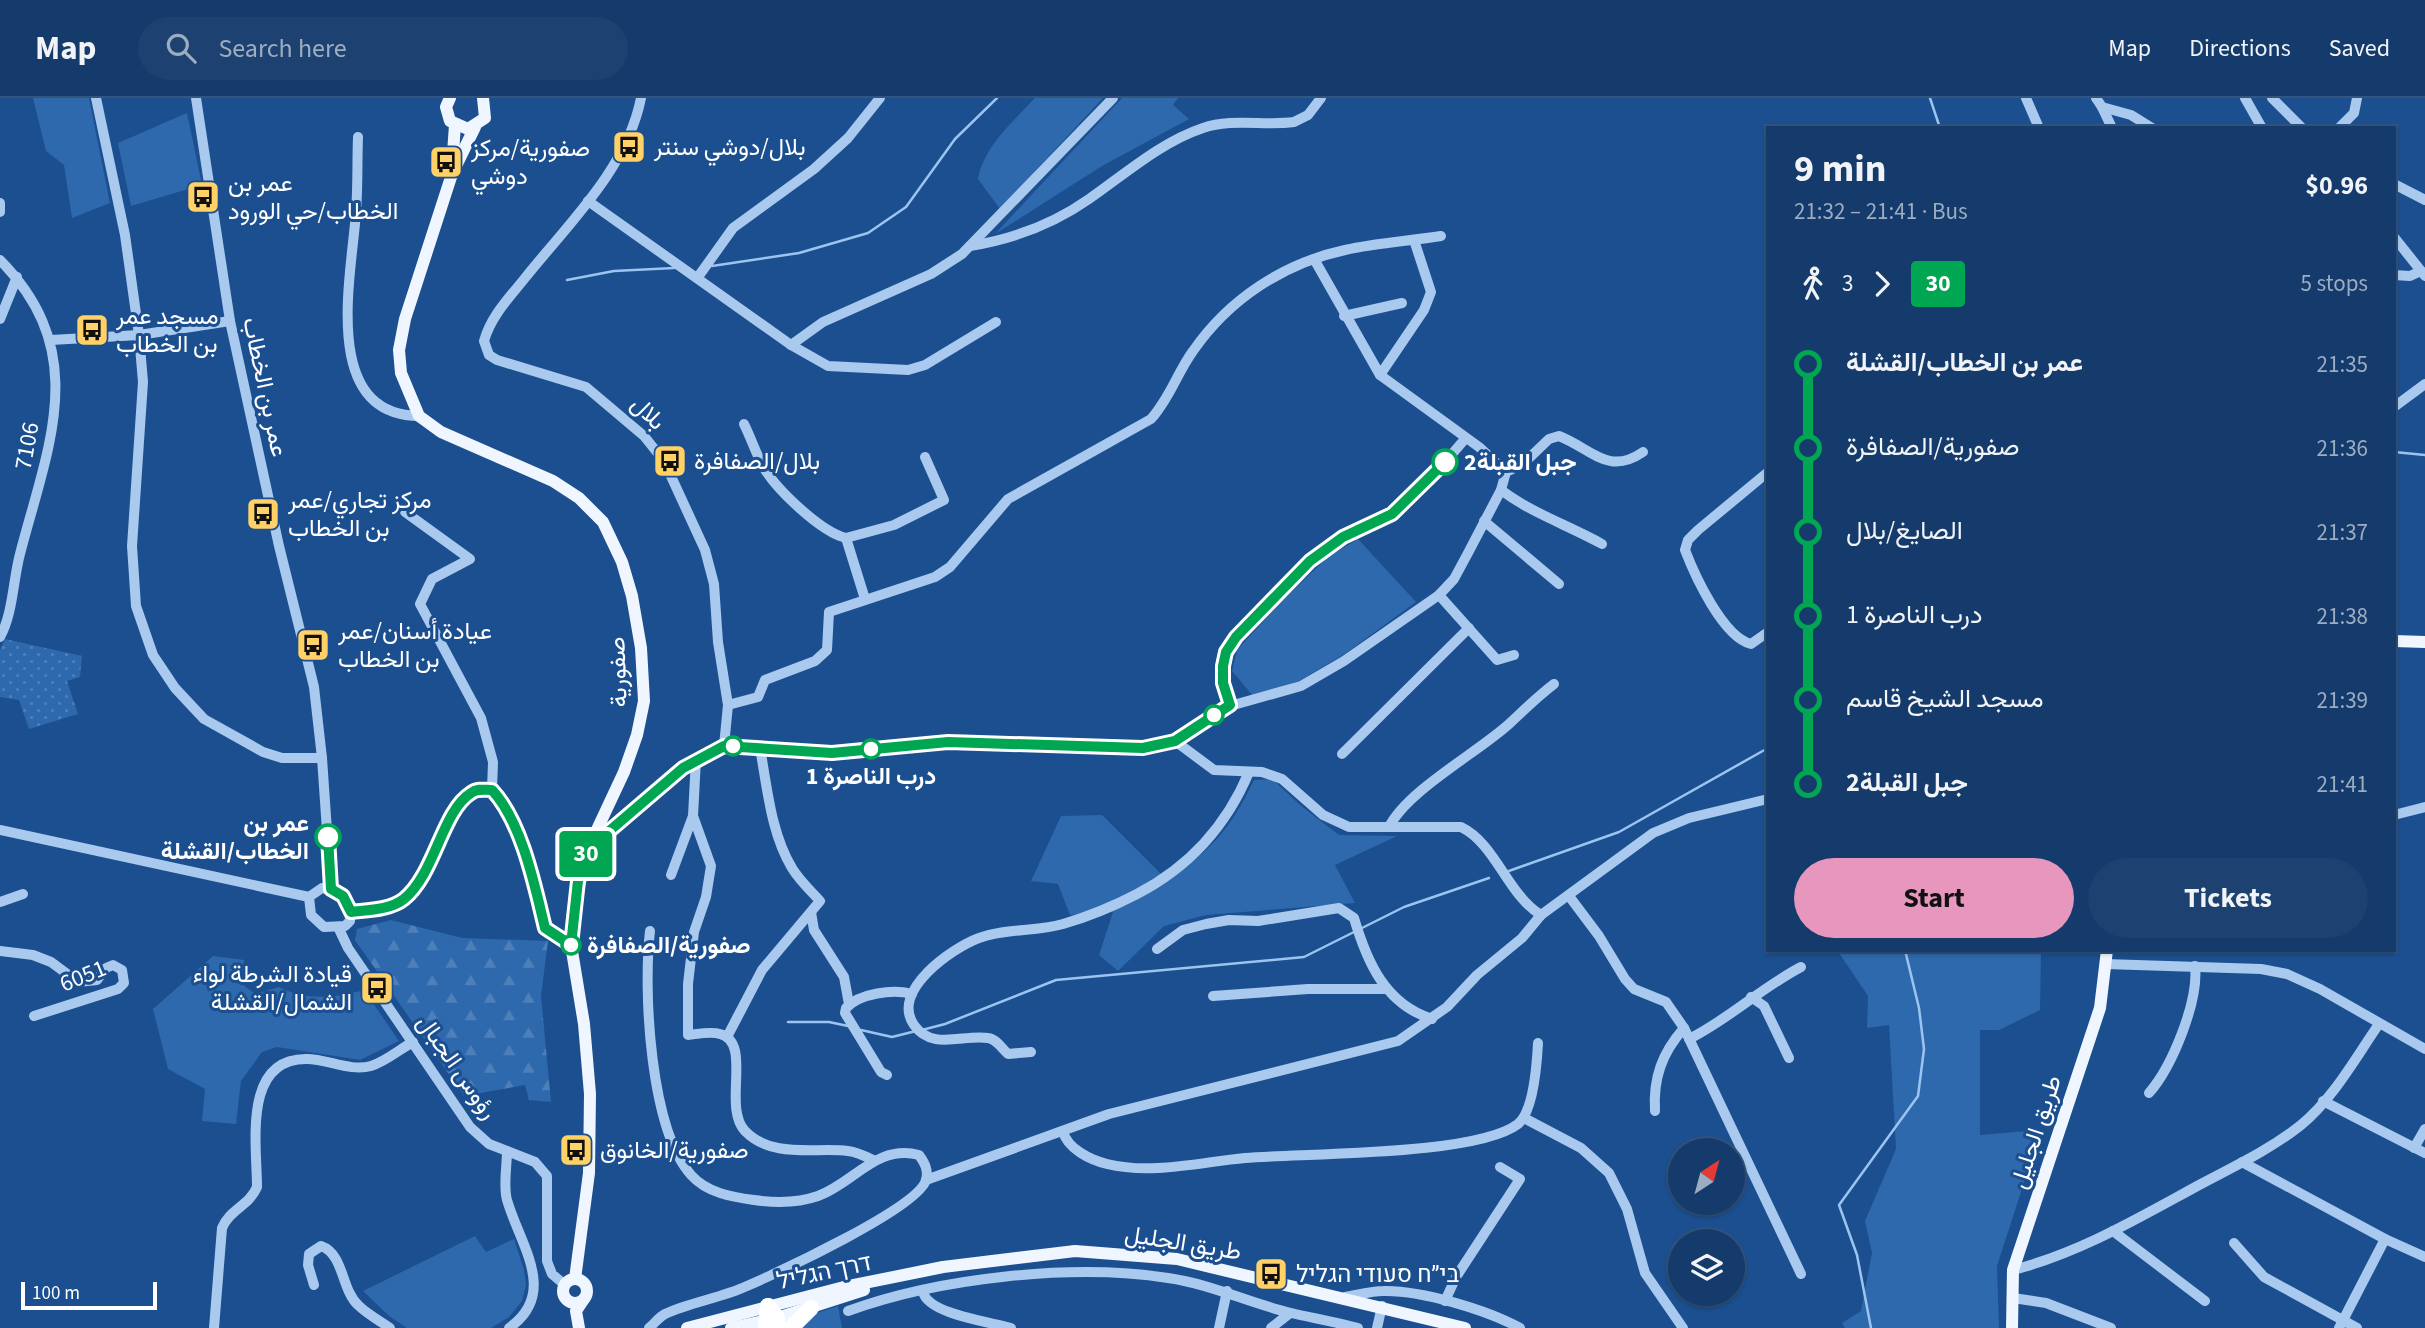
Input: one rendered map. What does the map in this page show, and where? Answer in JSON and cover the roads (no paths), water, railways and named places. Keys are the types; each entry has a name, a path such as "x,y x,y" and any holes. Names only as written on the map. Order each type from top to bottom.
{"highway":[{"path":"775,1321 811,1308"}],"main road":[{"path":"419,416 401,373 398,350 452,174 486,111 483,98"},
{"path":"446,101 455,125 452,174"},
{"path":"455,125 475,127"},
{"name":"صفورية","path":"419,416 442,432 553,481 579,498 603,522 617,549 632,596 644,701 637,735 624,772 587,850 578,881 571,945 584,1024 590,1094 589,1173 567,1299"},
{"path":"2396,641 2425,642"},
{"name":"طريق الجليل","path":"2012,1328 2013,1270 2100,1008 2106,957"},
{"name":"طريق الجليل","path":"891,1279 943,1267 1026,1256 1075,1251 1118,1252 1177,1259 1345,1297 1465,1328"},
{"name":"דרך הגליל","path":"811,1308 891,1279"},
{"name":"דרך הגליל","path":"732,1328 775,1321 844,1287 891,1279"},
{"path":"570,1282 585,1285 584,1299 576,1311 579,1328"},
{"path":"567,1299 577,1303 584,1299"},
{"path":"567,1299 573,1328"},
{"name":"דרך הגליל","path":"687,1328 775,1321"}],"street":[{"path":"96,98 125,234 143,382 132,546 136,606 153,655 175,688 204,719 229,735 282,758 322,758"},
{"name":"عمر بن الخطاب","path":"196,98 230,321 276,533 306,646 322,758 331,889"},
{"name":"بلال","path":"641,98 638,113 618,158 588,201 494,318 484,341 485,348 497,360 586,387 644,436 664,461 705,550 715,584 718,642 728,705 724,746"},
{"path":"698,277 733,228 814,169 848,138 880,98"},
{"path":"791,345 823,321 931,274 970,246 1113,98"},
{"path":"970,246 1008,240 1033,231 1087,201 1142,161 1202,128 1294,122 1308,115 1321,98"},
{"path":"2026,98 2038,126"},
{"path":"2245,98 2261,126"},
{"path":"2272,98 2293,125"},
{"path":"2341,126 2354,113 2357,98"},
{"path":"2099,103 2111,126"},
{"path":"2099,103 2132,115 2149,126"},
{"path":"358,137 356,212 346,315 349,350 356,374 381,405 393,412 419,416"},
{"path":"2396,185 2425,200"},
{"path":"588,201 791,345 828,366 908,370 925,365 996,322"},
{"path":"0,204 0,212"},
{"path":"728,705 758,697 765,680 815,662 827,650 829,612 935,577 950,566 1008,499 1151,419 1163,406 1192,351 1223,315 1255,288 1286,269 1346,249 1441,236"},
{"path":"2396,239 2423,273 2396,275"},
{"path":"1380,375 1424,310 1432,292 1414,240"},
{"path":"1314,259 1344,316 1380,375 1479,447 1506,472"},
{"name":"7106","path":"0,260 24,285 51,340 57,393 47,465 20,555 0,637"},
{"path":"0,319 17,276"},
{"path":"1344,316 1402,303"},
{"path":"51,340 139,335 230,321"},
{"path":"2397,399 2425,383"},
{"path":"744,424 765,470 778,485 816,522 846,537 894,525 944,500 925,457"},
{"path":"587,850 696,758 724,746 832,753 948,742 1143,748 1175,741 1230,705 1301,685 1344,661 1439,595 1454,579 1501,490 1506,472 1523,464 1554,436 1566,438 1615,462 1628,462 1643,452"},
{"path":"1230,705 1223,683 1223,666 1226,652 1236,637 1310,561 1343,537 1392,514 1408,502 1465,439"},
{"path":"1766,474 1698,530 1685,550 1709,600 1734,632 1751,644 1766,633"},
{"path":"1501,490 1546,519 1572,528 1602,544"},
{"path":"405,512 470,559 432,579 420,604 481,718 493,762 492,790 508,815 531,871 545,928 571,945"},
{"path":"1484,521 1559,584"},
{"path":"846,537 865,599"},
{"path":"1439,595 1497,660 1514,655"},
{"path":"1342,754 1469,628"},
{"path":"1389,827 1403,807 1510,723 1529,702 1554,684"},
{"path":"1175,741 1214,770 1262,772 1282,779 1323,815 1349,827 1455,826 1466,830 1523,900 1541,915"},
{"path":"727,1037 762,970 820,901 792,869 784,850 770,803 760,748"},
{"path":"671,875 693,816 696,758"},
{"path":"1031,1052 1008,1054 996,1041 989,1038 946,1041 932,1038 915,1027 909,1018 915,985 930,970 977,938 1061,924 1138,893 1199,852 1237,802 1249,772"},
{"path":"351,912 380,909 403,900 423,876 455,811 466,796 473,791 492,790"},
{"path":"649,1328 662,1315 745,1287 876,1222 904,1205 926,1181 1109,1114 1326,1057 1387,1045 1432,1019 1477,975 1522,937 1541,915 1653,833 1689,818 1766,799"},
{"path":"2396,814 2425,807"},
{"path":"693,816 711,866 706,897 694,932 688,984 688,1035 719,1033 727,1037 736,1049 736,1116 748,1134 774,1146 802,1151 847,1150 873,1160"},
{"path":"0,830 309,897"},
{"path":"331,889 343,896 351,912 350,921 339,929 317,922 312,915 309,897 316,891 331,889"},
{"path":"0,902 23,894"},
{"path":"1569,896 1599,936 1625,979 1634,989 1665,1002 1684,1028 1801,1274"},
{"path":"1157,949 1183,930 1206,924 1229,920 1258,921 1339,908 1354,918 1364,953 1386,989 1403,1007 1432,1019"},
{"path":"811,912 814,930 844,978 849,1004 845,1013 881,1072 887,1075"},
{"name":"رؤوس الجبال","path":"339,929 348,947 470,1127 489,1144 535,1162 547,1177 547,1262 552,1274 570,1282"},
{"path":"650,931 653,1069 673,1148 691,1176 730,1197 794,1202 820,1195 873,1160 909,1153 919,1155 927,1169 926,1181"},
{"name":"6051","path":"0,951 33,955 51,962 78,982 97,980 106,968 113,965 122,970 124,983 118,989 34,1016"},
{"path":"2106,957 2195,966 2261,969 2287,974 2320,989 2425,1049"},
{"path":"2149,1093 2164,1075 2173,1055 2196,980 2195,966"},
{"path":"1689,1040 1719,1023 1752,997 1801,967"},
{"path":"1213,996 1308,989 1386,989"},
{"path":"849,1004 891,990 912,994"},
{"path":"1752,997 1764,1006 1789,1058"},
{"path":"2013,1270 2050,1261 2113,1231 2242,1162 2303,1124 2379,1024"},
{"path":"1656,1111 1653,1086 1657,1072 1671,1045 1684,1028"},
{"path":"214,1328 222,1228 228,1215 253,1197 257,1187 257,1108 260,1090 268,1077 286,1063 306,1059 370,1067 413,1042"},
{"path":"1063,1131 1074,1148 1106,1164 1130,1167 1183,1166 1450,1143 1508,1129 1524,1118 1537,1072 1538,1043"},
{"path":"2323,1101 2420,1151 2425,1129"},
{"path":"1524,1118 1581,1148 1609,1173 1627,1209 1646,1273 1683,1328"},
{"path":"507,1151 506,1197 533,1270 534,1284 530,1306 522,1318 509,1328"},
{"path":"2242,1162 2385,1239 2425,1257"},
{"path":"1445,1301 1456,1278 1520,1179 1500,1167"},
{"path":"2113,1231 2205,1301"},
{"path":"2341,1324 2385,1239"},
{"path":"2234,1242 2264,1277 2341,1324 2357,1328"},
{"path":"314,1285 308,1265 309,1254 321,1246 335,1256 345,1287 357,1305 390,1328"},
{"path":"848,1311 884,1299 1002,1277 1083,1270 1168,1278 1227,1292 1290,1313 1358,1328"},
{"path":"1345,1297 1383,1291 1445,1301 1520,1328"},
{"path":"923,1292 925,1298 937,1308 1011,1328"},
{"path":"1219,1328 1227,1292"},
{"path":"2013,1298 2046,1303 2111,1328"},
{"path":"1377,1328 1382,1306"},
{"path":"1271,1328 1290,1313"}],"waterway":[{"path":"712,266 799,253 868,233 906,207 955,139 997,98"},
{"path":"1930,98 1939,126"},
{"path":"567,280 614,271 674,268"},
{"path":"2396,452 2425,455"},
{"path":"1506,872 1619,832 1766,749"},
{"path":"1360,929 1404,907 1489,878"},
{"path":"922,1030 945,1024 1056,980 1304,957 1354,932"},
{"path":"1871,1328 1857,1255 1839,1205 1918,1096 1924,1049 1919,1008 1905,952"},
{"path":"788,1022 829,1022 848,1026"},
{"path":"861,1030 892,1037 916,1031"}],"place":[{"name":"بلال/دوشي سنتر","path":"629,147"},
{"name":"صفورية/مركز دوشي","path":"446,162"},
{"name":"عمر بن الخطاب/حي الورود","path":"203,197"},
{"name":"مسجد عمر بن الخطاب","path":"92,330"},
{"name":"بلال/الصفافرة","path":"670,461"},
{"name":"جبل القبلة2","path":"1445,462"},
{"name":"مركز تجاري/عمر بن الخطاب","path":"263,514"},
{"name":"عيادة أسنان/عمر بن الخطاب","path":"313,645"},
{"name":"درب الناصرة 1","path":"871,749"},
{"name":"عمر بن الخطاب/القشلة","path":"328,837"},
{"name":"صفورية/الصفافرة","path":"571,945"},
{"name":"قيادة الشرطة لواء الشمال/القشلة","path":"377,988"},
{"name":"صفورية/الخانوق","path":"576,1150"},
{"name":"בי״ח סעודי הגליל","path":"1271,1274"}]}
